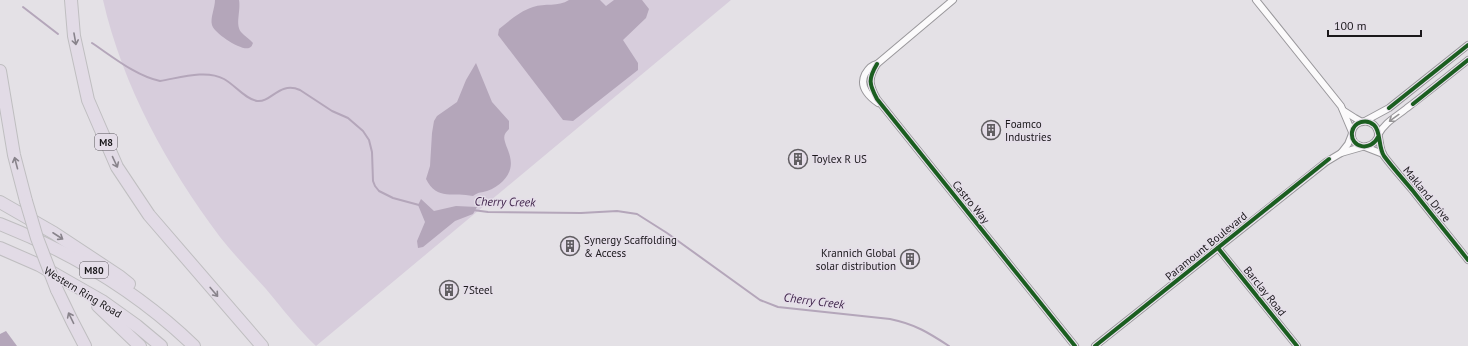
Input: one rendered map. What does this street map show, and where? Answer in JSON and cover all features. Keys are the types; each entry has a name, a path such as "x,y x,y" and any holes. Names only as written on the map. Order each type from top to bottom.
{"highway":[{"name":"M8","path":"71,0 74,36 88,100 116,167 149,215 262,346"},
{"path":"0,71 14,155 26,201 40,245 60,284 72,321 85,346"},
{"path":"0,202 54,233 119,276 153,305 179,331"},
{"name":"Western Ring Road","path":"0,224 47,245 90,268 143,304 179,331 194,346"},
{"name":"Western Ring Road","path":"0,248 38,265 60,284 102,301 137,326 161,346"},
{"path":"60,284 89,298 140,346"}],"street":[{"name":"Castro Way","path":"953,0 877,64 871,75 871,85 881,104 1075,346"},
{"path":"1256,0 1344,111 1354,118 1364,122 1369,122 1376,127 1378,136"},
{"path":"1352,133 1356,125 1389,108 1468,45"},
{"path":"1344,111 1355,142 1364,147 1373,144 1389,121 1406,110 1468,60"},
{"name":"Paramount Boulevard","path":"1341,153 1348,144 1352,133"},
{"name":"Makland Drive","path":"1378,136 1382,154 1468,260"},
{"name":"Makland Drive","path":"1364,147 1382,154"},
{"name":"Paramount Boulevard","path":"1095,346 1326,162 1341,153 1364,147"},
{"name":"Barclay Road","path":"1218,248 1297,346"}],"shaded area":[{"path":"103,0 731,0 316,346 296,326 266,289 225,244 182,182 165,154 135,94 122,64"},
{"path":"215,0 239,0 239,29 253,43 251,47 245,48 234,44 222,37 214,28 212,25 212,19"},
{"path":"569,0 600,0 606,6 614,0 642,0 649,9 646,18 623,40 638,63 638,70 573,121 563,120 498,35 499,29 515,16 528,9"},
{"path":"476,63 492,102 509,121 509,129 504,138 511,160 511,167 503,181 496,187 485,192 473,196 441,193 430,186 426,179 430,166 434,121 437,116 457,102 466,80"},
{"path":"421,199 434,211 456,206 477,207 473,214 455,221 423,247 418,248 417,241 425,222 418,205"},
{"path":"6,331 17,346 0,346 0,334"}],"waterway":[{"name":"Cherry Creek","path":"23,7 58,34"},
{"name":"Cherry Creek","path":"92,43 116,60 151,79 160,81 201,74 217,76 224,79 248,98 257,101 267,99 286,88 300,90 332,111 348,118 363,131 369,140 372,152 373,181 379,191 393,198 419,205"},
{"name":"Cherry Creek","path":"473,210 488,212 581,213 617,211 637,214 667,233 760,300 778,307 899,321 921,330 949,346"}],"cycle path":[{"path":"1389,108 1468,45"},
{"path":"1413,104 1468,60"},
{"path":"877,64 871,78 872,89 877,99 1075,346"},
{"path":"1378,137 1371,145 1362,146 1354,142 1352,132 1355,126 1361,122 1367,122 1374,125 1378,131 1384,156 1468,260"},
{"path":"1095,346 1329,159"},
{"path":"1218,248 1297,346"}],"place":[{"name":"Foamco Industries","path":"991,130"},
{"name":"Toylex R US","path":"798,159"},
{"name":"Synergy Scaffolding & Access","path":"570,246"},
{"name":"Krannich Global solar distribution","path":"910,259"},
{"name":"7Steel","path":"449,290"}]}
